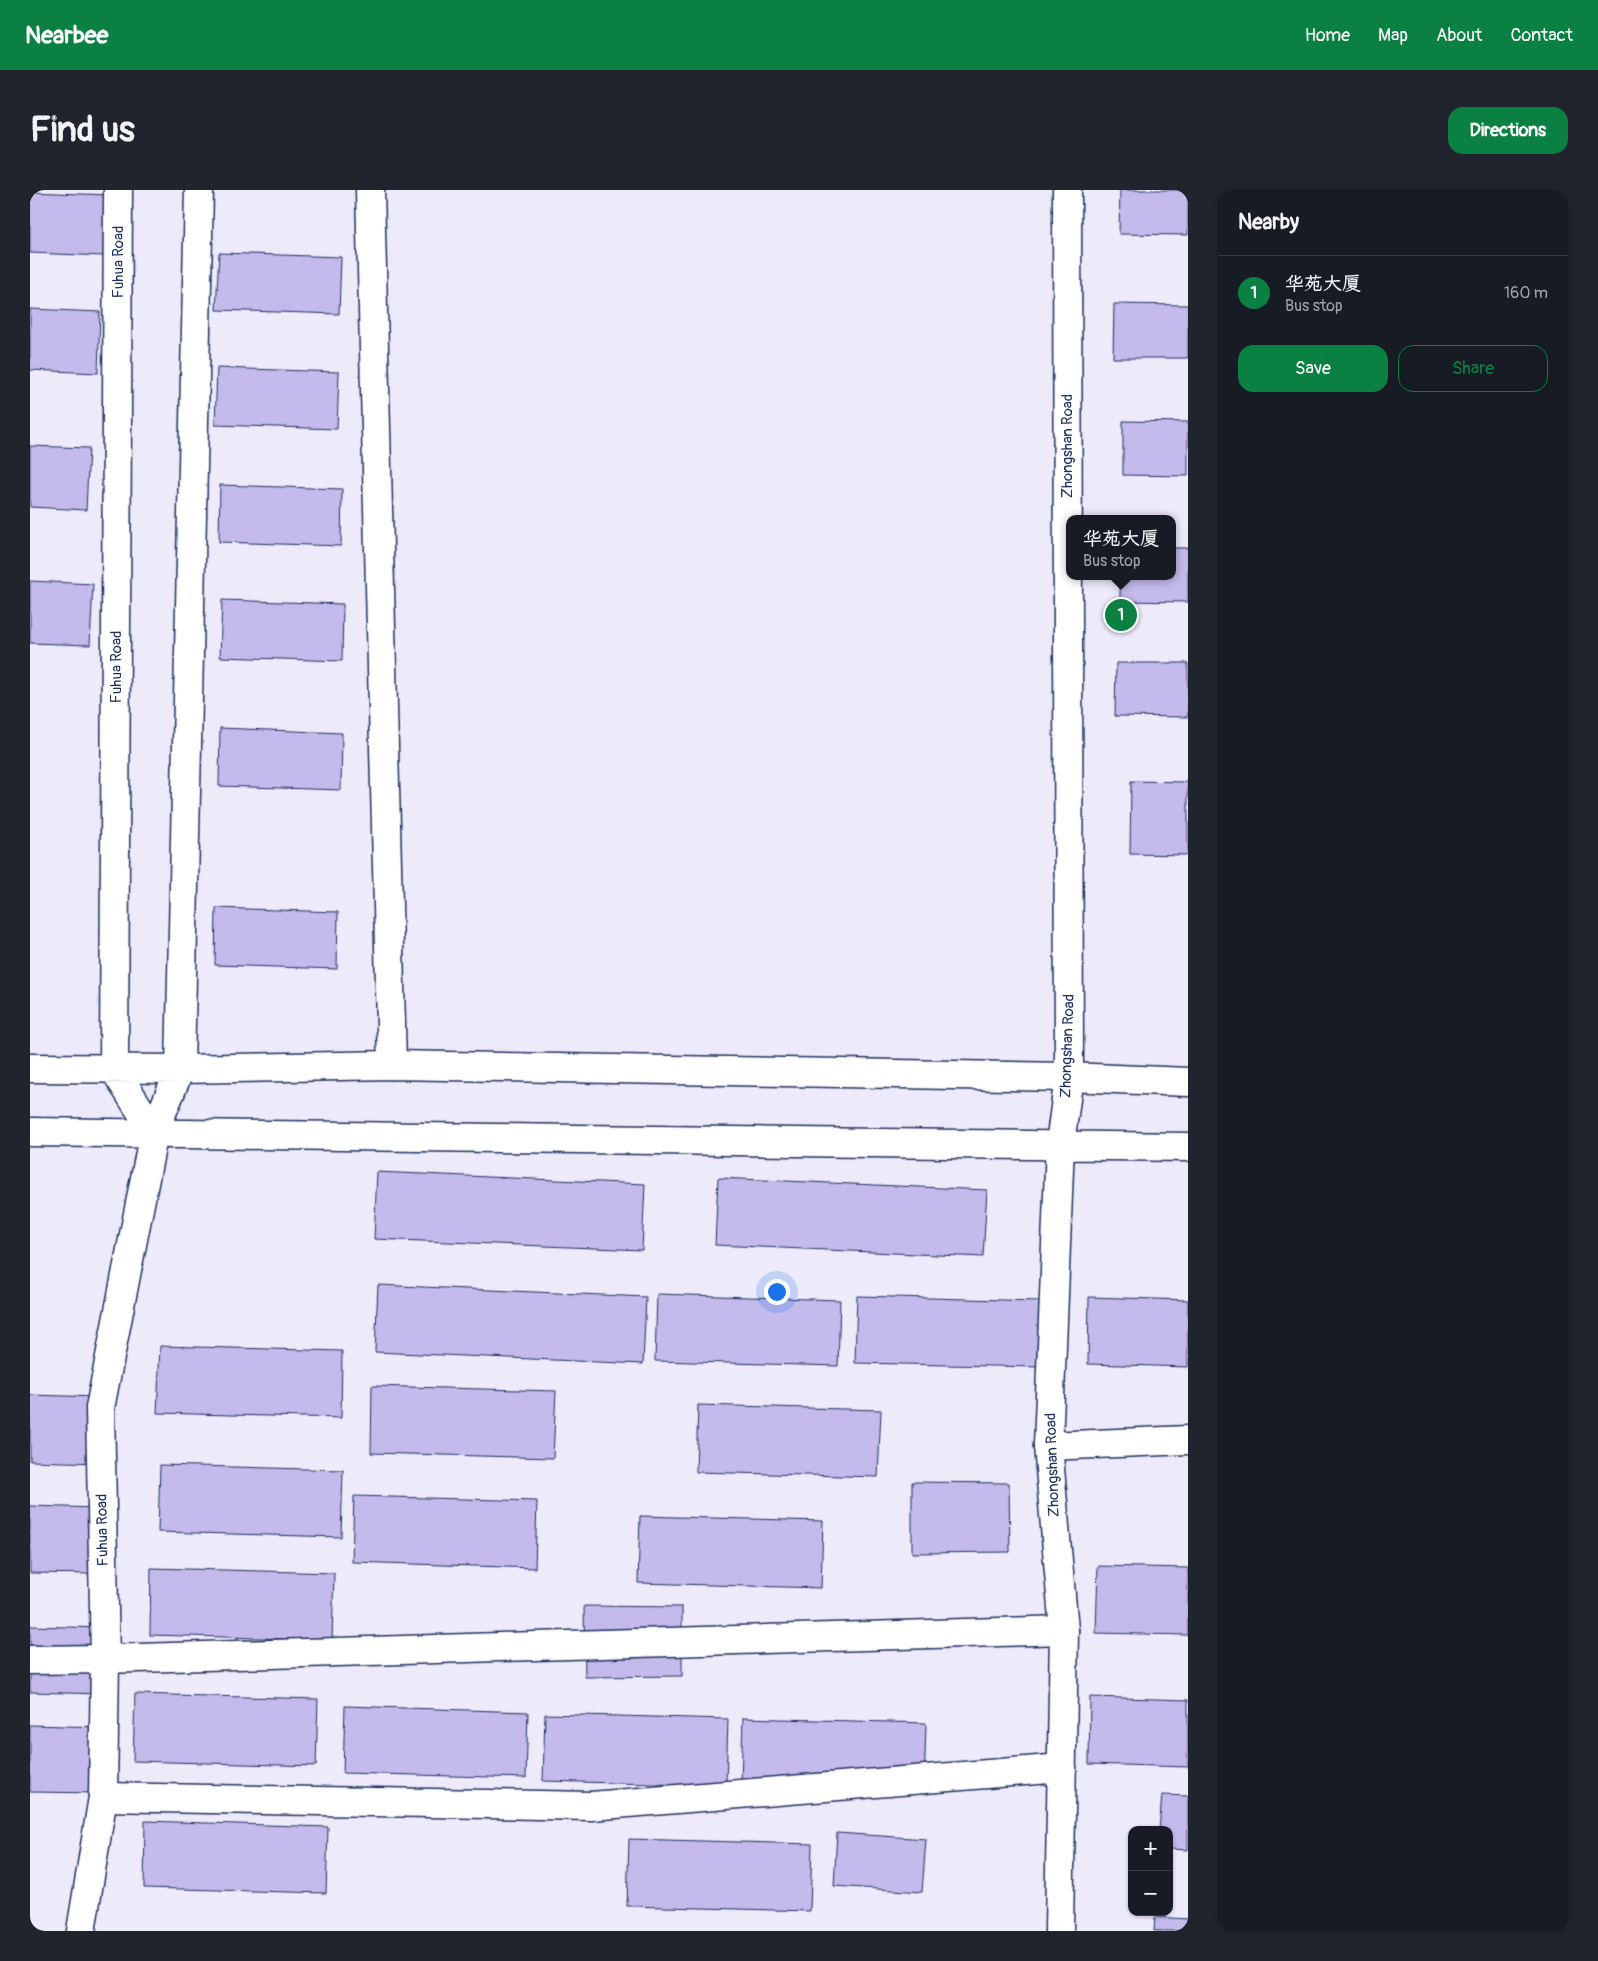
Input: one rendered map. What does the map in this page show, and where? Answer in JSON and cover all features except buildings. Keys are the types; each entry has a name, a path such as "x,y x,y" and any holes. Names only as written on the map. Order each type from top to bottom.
{"street":[{"name":"Fuhua Road","path":"114,1069 118,190"},
{"name":"Fuhua Road","path":"81,1931 102,1798 105,1659 100,1408 154,1132 180,1069 199,190"},
{"path":"370,190 392,1065"},
{"name":"Zhongshan Road","path":"1067,190 1068,515"},
{"name":"Zhongshan Road","path":"1059,1931 1064,1630 1048,1446 1060,1144 1069,1077 1068,580"},
{"path":"30,1068 180,1069 392,1065 1069,1077 1188,1082"},
{"path":"114,1069 154,1132"},
{"path":"30,1132 154,1132 1188,1147"},
{"path":"1048,1446 1188,1440"},
{"path":"30,1660 1064,1630"},
{"path":"102,1798 591,1806 1062,1768"}],"place":[{"name":"华苑大厦","path":"1121,615"}]}
